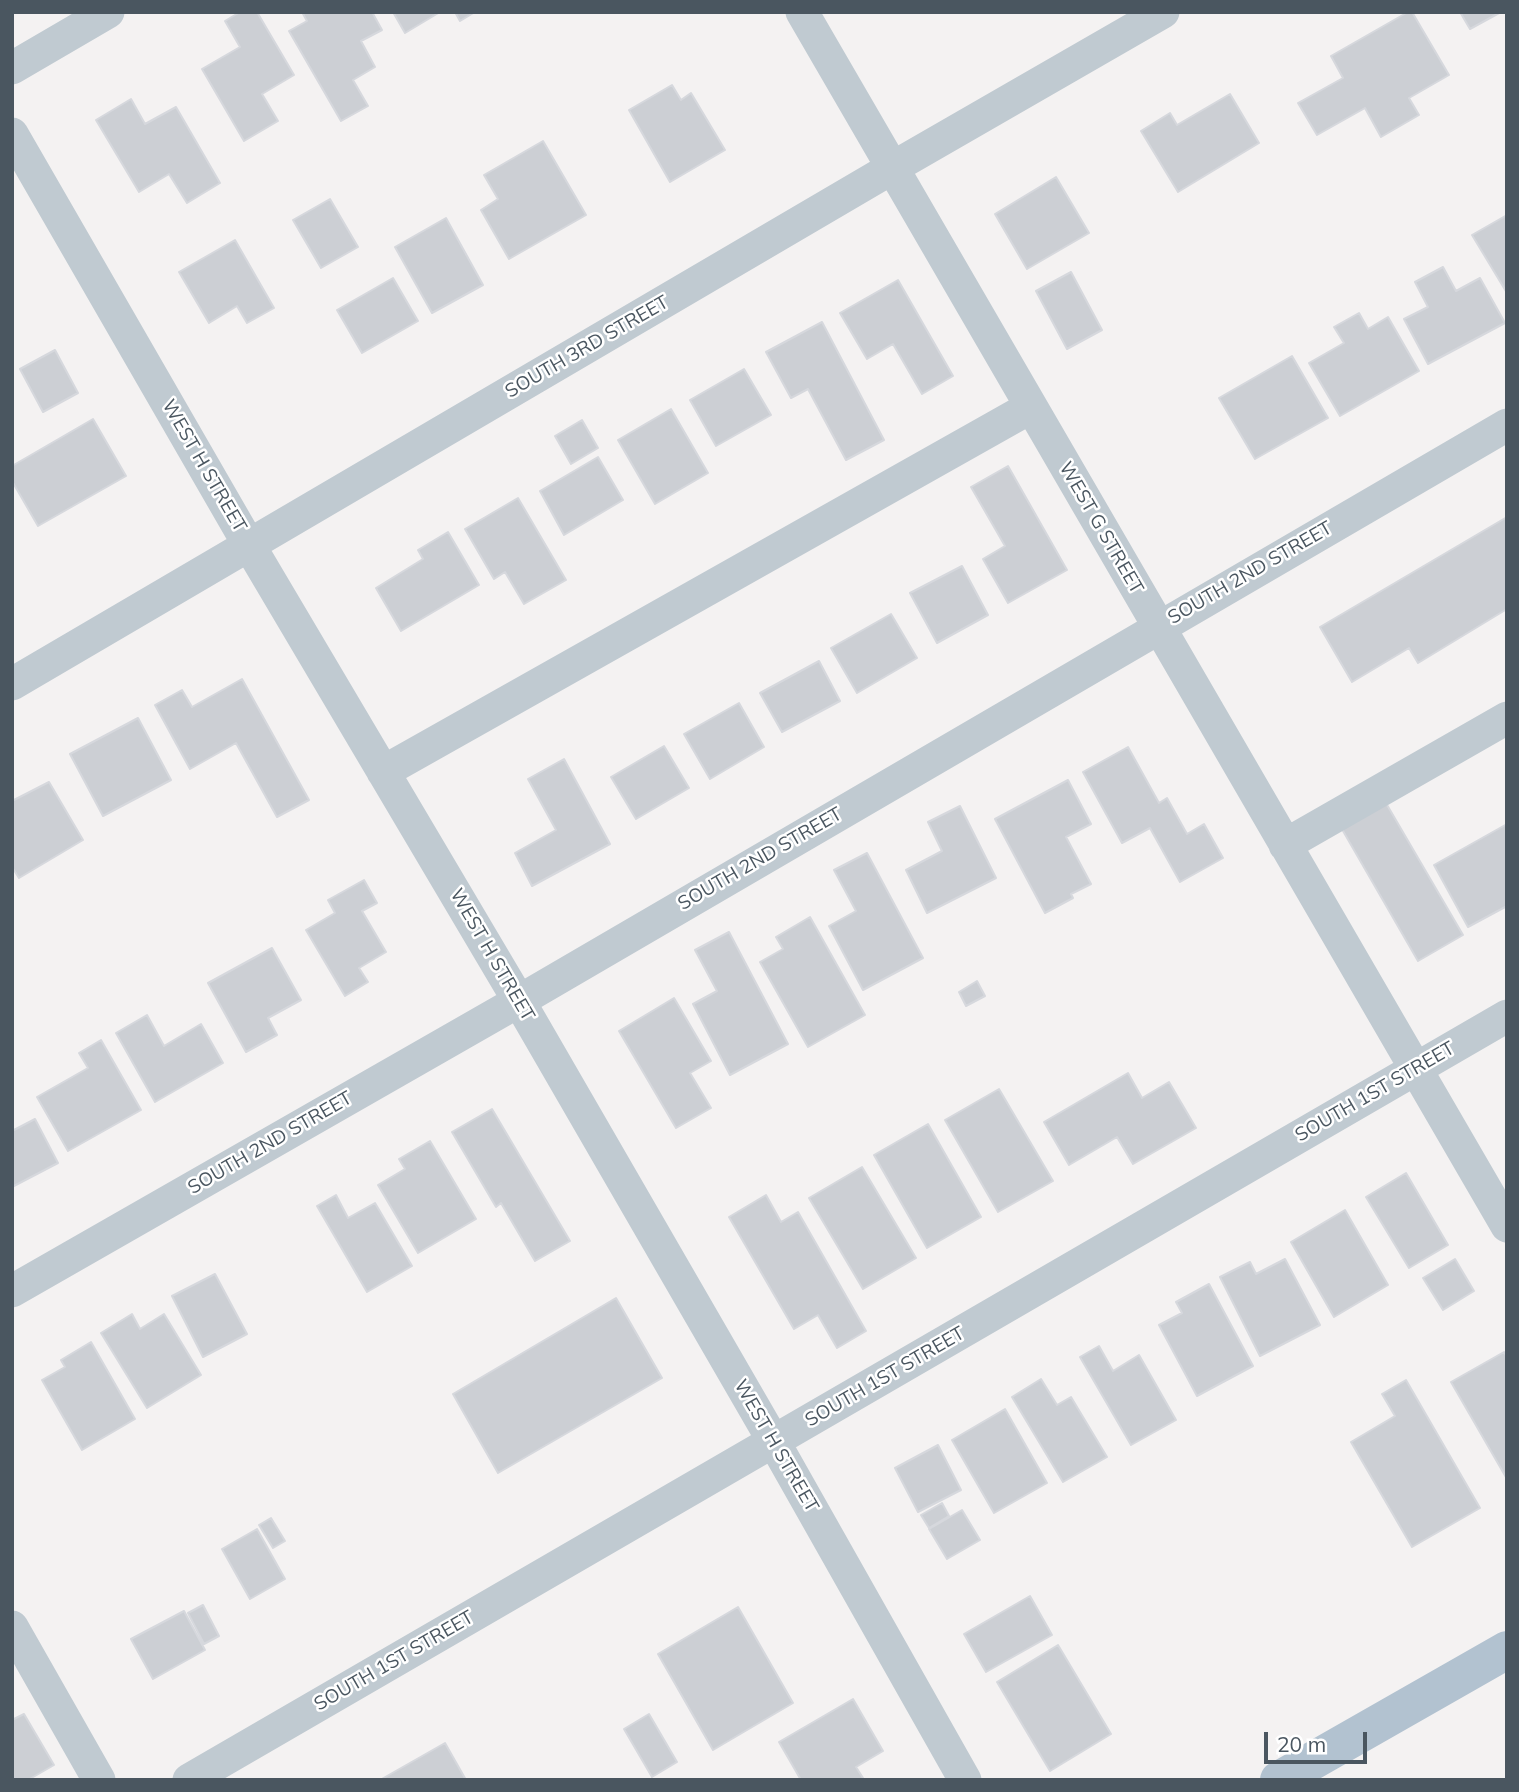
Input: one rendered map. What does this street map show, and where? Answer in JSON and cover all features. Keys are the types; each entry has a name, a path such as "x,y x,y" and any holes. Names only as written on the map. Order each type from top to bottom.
{"main road":[{"path":"1279,1780 1507,1650"}],"street":[{"path":"12,68 108,12"},
{"name":"WEST G STREET","path":"802,12 1507,1226"},
{"name":"SOUTH 3RD STREET","path":"12,684 1163,12"},
{"name":"WEST H STREET","path":"12,134 249,545 519,1001 774,1442 965,1780"},
{"path":"383,772 1031,407"},
{"name":"SOUTH 2ND STREET","path":"12,1291 519,1001 1158,626 1507,425"},
{"path":"1285,845 1507,718"},
{"name":"SOUTH 1ST STREET","path":"189,1780 1507,1016"},
{"path":"12,1627 99,1780"}],"building":[{"path":"240,12 257,12 294,75 262,94 278,121 244,141 202,69 240,47 225,21"},
{"path":"302,12 372,12 382,30 361,41 375,67 353,80 368,106 341,121 289,31 307,21"},
{"path":"393,12 440,12 405,33"},
{"path":"455,12 475,12 460,21"},
{"path":"1412,12 1449,75 1409,98 1419,115 1381,137 1365,108 1317,135 1298,103 1343,78 1331,56"},
{"path":"1460,12 1501,12 1470,29"},
{"path":"672,85 681,100 691,93 725,150 670,182 629,110"},
{"path":"1230,94 1259,143 1178,192 1141,131 1170,113 1177,125"},
{"path":"131,99 145,124 176,107 220,183 187,203 169,174 139,192 96,120"},
{"path":"543,141 586,215 509,259 481,210 498,199 484,175"},
{"path":"1056,177 1089,233 1027,269 995,214"},
{"path":"330,199 358,247 321,268 293,220"},
{"path":"1507,215 1507,293 1472,235"},
{"path":"446,218 483,285 432,313 395,247"},
{"path":"235,240 274,308 247,323 237,306 209,323 179,272"},
{"path":"1443,267 1456,291 1480,278 1505,323 1428,364 1404,319 1428,307 1415,282"},
{"path":"1071,272 1102,330 1067,349 1036,291"},
{"path":"393,278 418,321 362,353 337,310"},
{"path":"898,280 953,376 922,394 893,344 867,359 840,313"},
{"path":"1359,313 1368,329 1388,317 1419,371 1340,416 1309,363 1344,343 1334,327"},
{"path":"822,322 884,440 846,460 808,389 791,398 766,352"},
{"path":"55,350 78,393 43,412 20,369"},
{"path":"1292,356 1328,418 1255,459 1219,398"},
{"path":"744,369 771,415 716,446 690,400"},
{"path":"671,409 708,473 655,504 618,440"},
{"path":"93,419 126,476 38,526 12,481 12,466"},
{"path":"582,420 598,448 571,464 555,436"},
{"path":"598,457 623,500 564,535 540,491"},
{"path":"1008,466 1067,570 1008,603 983,559 1005,546 971,487"},
{"path":"518,498 566,580 524,604 505,572 494,579 465,529"},
{"path":"1507,517 1507,609 1418,663 1409,648 1352,682 1320,627"},
{"path":"448,532 479,585 401,631 376,588 423,559 418,550"},
{"path":"962,566 988,615 937,643 910,593"},
{"path":"891,614 917,658 857,693 831,648"},
{"path":"819,661 840,701 782,732 760,693"},
{"path":"242,679 309,800 277,817 236,743 190,769 155,705 182,690 192,707"},
{"path":"739,703 764,747 710,779 684,734"},
{"path":"138,718 171,780 103,816 70,754"},
{"path":"664,746 689,788 636,819 611,777"},
{"path":"1128,747 1159,803 1167,798 1187,834 1204,824 1223,858 1180,882 1150,828 1122,843 1083,772"},
{"path":"564,759 610,844 532,886 515,853 556,830 528,779"},
{"path":"1068,780 1091,824 1066,837 1091,884 1071,894 1073,898 1045,913 995,819"},
{"path":"49,782 83,840 19,878 12,867 12,801"},
{"path":"1383,798 1463,935 1418,961 1339,824"},
{"path":"960,806 996,878 927,913 906,870 942,851 928,822"},
{"path":"1507,824 1507,906 1468,927 1434,865"},
{"path":"867,853 923,958 863,990 829,926 856,911 834,870"},
{"path":"364,880 377,903 362,911 386,952 359,968 368,982 345,996 306,930 335,913 328,900"},
{"path":"810,917 865,1015 808,1047 760,962 783,949 776,937"},
{"path":"729,932 788,1044 730,1075 693,1004 717,991 695,950"},
{"path":"272,948 301,1000 268,1018 277,1035 246,1052 208,983"},
{"path":"977,981 985,996 966,1006 959,992"},
{"path":"674,998 711,1061 690,1073 711,1108 676,1128 619,1031"},
{"path":"147,1015 164,1046 201,1024 223,1063 155,1102 116,1033"},
{"path":"101,1040 141,1110 68,1151 37,1097 88,1068 79,1053"},
{"path":"1128,1073 1142,1098 1169,1082 1196,1128 1133,1164 1117,1137 1069,1165 1044,1122"},
{"path":"999,1089 1053,1181 998,1212 945,1120"},
{"path":"492,1109 570,1241 535,1261 501,1203 496,1207 452,1132"},
{"path":"35,1119 58,1163 12,1187 12,1131"},
{"path":"928,1124 981,1217 927,1248 874,1155"},
{"path":"430,1141 476,1219 418,1253 378,1185 405,1169 399,1159"},
{"path":"862,1167 916,1258 863,1289 809,1198"},
{"path":"1406,1173 1448,1245 1409,1268 1366,1197"},
{"path":"336,1195 348,1218 375,1203 412,1266 367,1292 317,1206"},
{"path":"766,1195 781,1222 798,1212 866,1331 837,1348 818,1315 794,1329 729,1217"},
{"path":"1345,1210 1388,1285 1334,1317 1291,1242"},
{"path":"1285,1259 1320,1325 1260,1356 1220,1277 1250,1262 1256,1274"},
{"path":"1455,1259 1474,1291 1443,1310 1423,1278"},
{"path":"215,1274 247,1334 203,1357 172,1296"},
{"path":"1209,1284 1253,1366 1197,1396 1159,1325 1182,1313 1176,1302"},
{"path":"616,1298 662,1378 498,1473 453,1394"},
{"path":"132,1314 140,1329 164,1314 201,1375 147,1408 101,1333"},
{"path":"91,1342 135,1419 82,1450 42,1380 65,1367 61,1360"},
{"path":"1099,1346 1113,1371 1139,1355 1176,1420 1131,1445 1080,1357"},
{"path":"1504,1352 1507,1357 1507,1479 1451,1382"},
{"path":"1041,1379 1057,1405 1071,1397 1107,1457 1063,1482 1012,1397"},
{"path":"1406,1380 1480,1508 1412,1547 1351,1442 1395,1416 1382,1394"},
{"path":"1005,1409 1047,1483 994,1513 952,1440"},
{"path":"938,1445 961,1490 918,1512 895,1468"},
{"path":"942,1503 949,1516 929,1528 921,1515"},
{"path":"962,1510 980,1540 947,1559 929,1529"},
{"path":"271,1518 285,1541 273,1548 259,1525"},
{"path":"257,1529 285,1579 250,1599 222,1549"},
{"path":"1030,1596 1052,1635 986,1672 964,1634"},
{"path":"203,1605 219,1636 204,1644 188,1613"},
{"path":"738,1607 793,1703 713,1750 658,1654"},
{"path":"184,1611 205,1650 153,1679 131,1639"},
{"path":"1058,1645 1111,1734 1050,1771 997,1682"},
{"path":"853,1699 883,1751 856,1767 863,1778 860,1780 801,1780 779,1742"},
{"path":"24,1714 54,1765 28,1780 12,1780 12,1720"},
{"path":"649,1714 677,1762 652,1777 624,1729"},
{"path":"445,1743 466,1780 380,1780"}]}
